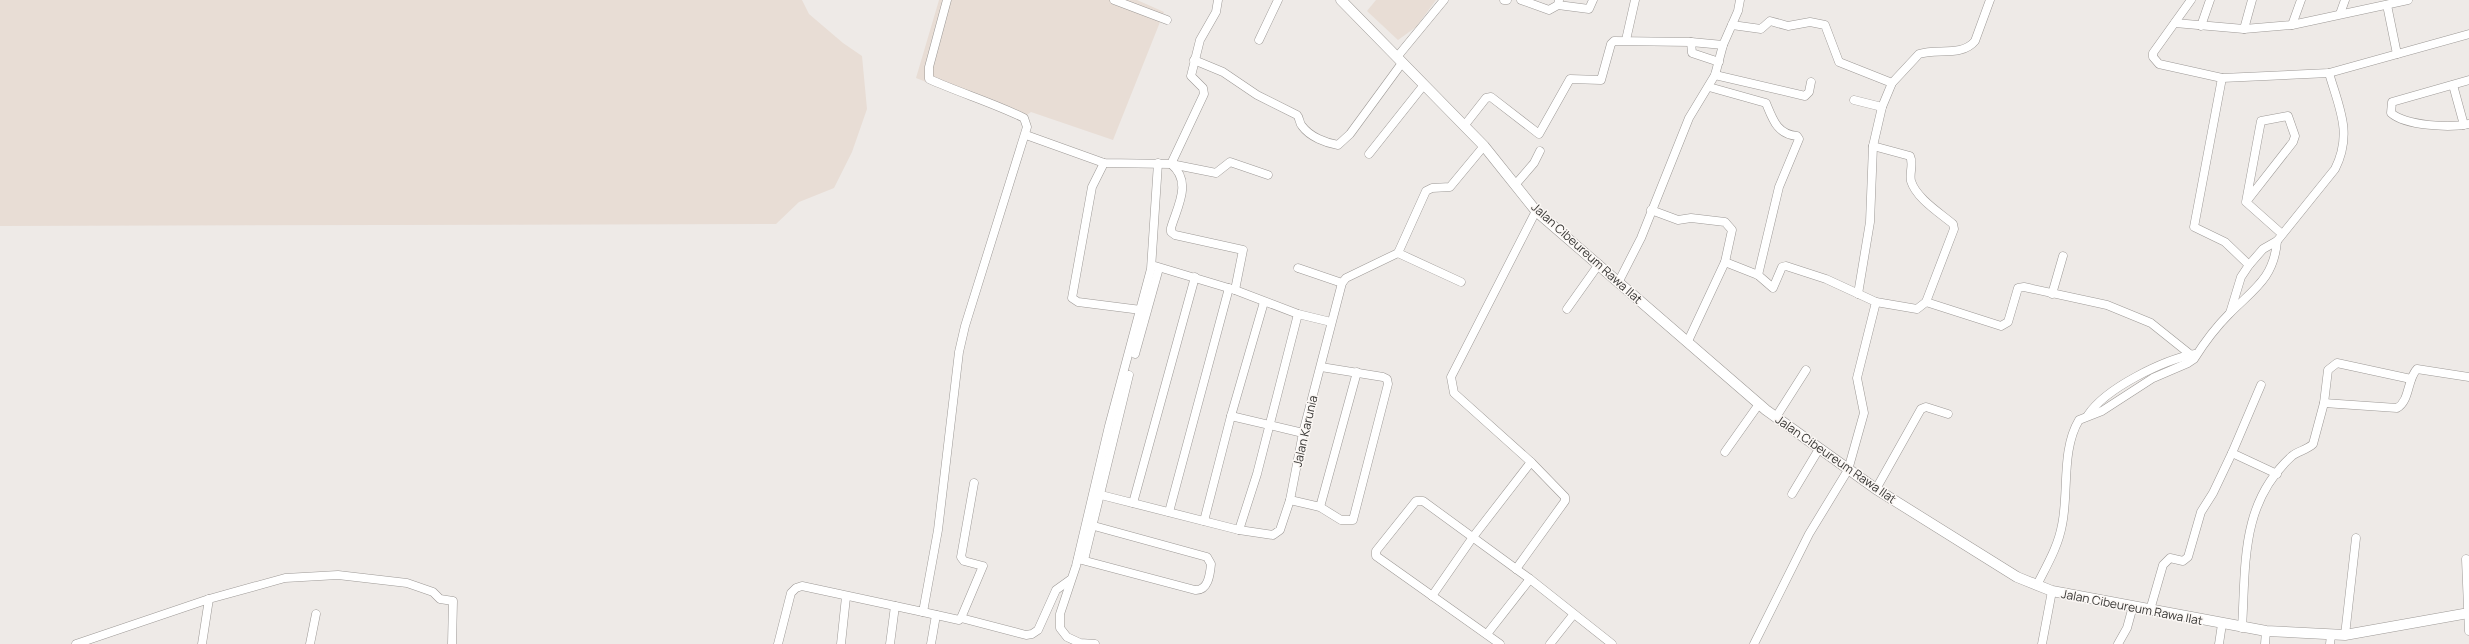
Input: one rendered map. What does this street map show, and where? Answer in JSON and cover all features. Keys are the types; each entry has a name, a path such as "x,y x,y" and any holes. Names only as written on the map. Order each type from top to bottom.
{"street":[{"path":"923,612 938,530 960,352 965,326 1026,135 1027,125 1024,118 929,79 929,67 947,0"},
{"path":"1114,0 1167,20"},
{"path":"1171,164 1204,94 1201,86 1192,78 1194,60 1207,25 1216,12 1218,0"},
{"path":"1259,40 1278,0"},
{"name":"Jalan Cibeureum Rawa Ilat","path":"1341,0 1423,86 1484,146 1536,211 1619,281 1660,319 1688,341 1759,404 1819,450 1876,489 2016,577 2052,591 2242,628 2330,639 2468,613"},
{"path":"1194,60 1223,72 1257,95 1297,115 1301,126 1313,135 1325,142 1338,145 1350,134 1399,60 1444,0"},
{"path":"1521,0 1550,10 1558,3 1589,9 1593,0"},
{"path":"1626,40 1634,0"},
{"path":"1619,281 1641,238 1689,118 1715,75 1722,45 1732,26 1740,0"},
{"path":"1858,294 1870,222 1873,146 1882,107 1892,83 1920,54 1956,51 1971,46 1990,0"},
{"path":"2191,0 2153,53 2155,62 2222,78 2328,73 2469,34"},
{"path":"2201,26 2210,0"},
{"path":"2244,28 2252,0"},
{"path":"2292,25 2301,0"},
{"path":"2340,14 2345,0"},
{"path":"2175,23 2244,28 2292,25 2408,0"},
{"path":"2387,5 2397,54"},
{"path":"1732,26 1761,29 1770,21 1788,26 1810,22 1825,25 1839,62 1892,83"},
{"path":"1464,126 1486,98 1491,97 1539,134 1570,79 1601,80 1611,44 1619,40 1691,42 1722,45"},
{"path":"1691,42 1692,53 1719,62"},
{"path":"2230,313 2241,277 2249,265 2264,249 2279,237 2335,169 2339,160 2345,127 2328,73"},
{"path":"1715,75 1805,96 1809,92 1811,82"},
{"path":"2222,78 2194,227 2225,242 2249,265"},
{"path":"2452,85 2466,124 2415,124 2402,121 2391,113 2392,102 2469,80"},
{"path":"1369,154 1423,86"},
{"path":"1709,87 1766,103 1780,130 1786,135 1797,136 1799,139 1780,187 1758,275"},
{"path":"1854,100 1882,107"},
{"path":"2288,116 2295,136 2293,142 2246,202 2261,121 2288,116"},
{"path":"1026,135 1104,163 1171,164 1216,173 1230,162 1268,175"},
{"path":"1298,268 1342,284 1346,278 1398,252 1423,195 1432,188 1450,187 1484,146"},
{"path":"1725,262 1758,275 1771,287 1775,287 1782,267 1786,266 1808,272 1876,302 1917,309 1926,302 1953,234 1953,224 1917,192 1911,180 1912,161 1910,156 1873,146"},
{"path":"1515,185 1534,163 1540,150"},
{"path":"1104,163 1092,187 1072,298 1078,302 1141,310"},
{"path":"1095,644 1072,640 1060,628 1060,614 1070,580 1081,560 1094,526 1127,382 1156,266 1158,164"},
{"path":"1169,512 1243,250 1171,232 1183,191 1181,176 1171,164"},
{"path":"2246,202 2279,237"},
{"path":"1651,210 1678,220 1690,218 1725,222 1730,225 1732,230 1725,262 1688,341"},
{"path":"1516,569 1565,501 1563,493 1531,462 1454,393 1451,385 1451,377 1536,211"},
{"path":"2037,584 2055,550 2062,526 2070,443 2074,428 2079,420 2088,415 2102,411 2153,378 2188,363 2230,313 2244,302 2263,281 2271,266 2279,237"},
{"path":"1398,252 1461,282"},
{"path":"2052,294 2063,256"},
{"path":"1567,309 1599,264"},
{"path":"1081,560 1109,426 1141,310 1156,266"},
{"path":"1156,266 1232,289 1298,314 1331,322"},
{"path":"1133,503 1195,277"},
{"name":"Jalan Karunia","path":"1239,530 1273,535 1280,530 1290,500 1303,433 1342,284"},
{"path":"1926,302 2001,326 2008,322 2018,288 2024,287 2107,305 2152,323 2194,355"},
{"path":"1204,521 1231,416 1264,302"},
{"path":"1754,644 1809,534 1848,470 1864,413 1858,378 1876,302"},
{"path":"1101,495 1239,530 1269,425 1298,314"},
{"path":"2242,628 2248,532 2253,513 2277,474 2293,456 2313,444 2324,403 2328,370 2337,363 2411,379"},
{"path":"1290,500 1320,508 1341,520 1353,520 1388,384 1387,379 1383,377 1320,367"},
{"path":"2324,403 2397,408 2404,400 2411,379 2416,370 2422,369 2469,377"},
{"path":"1776,417 1806,370"},
{"path":"1320,508 1357,372"},
{"path":"2150,610 2163,565 2170,558 2183,561 2188,557 2201,512 2213,493 2262,385"},
{"path":"1725,452 1759,404"},
{"path":"1876,489 1921,409 1926,407 1948,414"},
{"path":"1231,416 1303,433"},
{"path":"1792,494 1819,450"},
{"path":"2232,453 2277,474"},
{"path":"1432,596 1473,537 1531,462"},
{"path":"961,618 983,566 964,561 961,557 974,483"},
{"path":"1500,644 1376,556 1376,551 1416,501 1420,499 1473,537 1530,579 1573,615 1612,644"},
{"path":"1081,560 1115,571 1194,590 1201,589 1206,585 1211,564 1207,557 1094,526"},
{"path":"2345,635 2356,538"},
{"path":"2466,559 2469,631"},
{"path":"81,643 254,585 285,578 338,575 407,583 432,592 440,599 452,601 452,644"},
{"path":"1487,634 1530,579"},
{"path":"778,644 791,593 796,588 806,586 846,597 959,620 961,618 1026,635 1032,634 1038,630 1056,590 1070,580"},
{"path":"2042,644 2052,591"},
{"path":"841,644 846,597"},
{"path":"202,644 209,599"},
{"path":"890,644 895,606"},
{"path":"2118,644 2127,628 2133,606"},
{"path":"310,644 316,614"},
{"path":"931,644 936,615"},
{"path":"1550,644 1573,615"},
{"path":"2219,644 2222,624"},
{"path":"2265,644 2266,631"}],"shaded area":[{"path":"0,0 802,0 809,14 843,43 862,56 867,109 852,152 834,188 799,202 776,224 0,226"},
{"path":"939,0 1137,0 1164,12 1113,140 1031,112 1021,119 916,78"},
{"path":"1376,0 1436,0 1416,27 1398,40 1367,11"}]}
